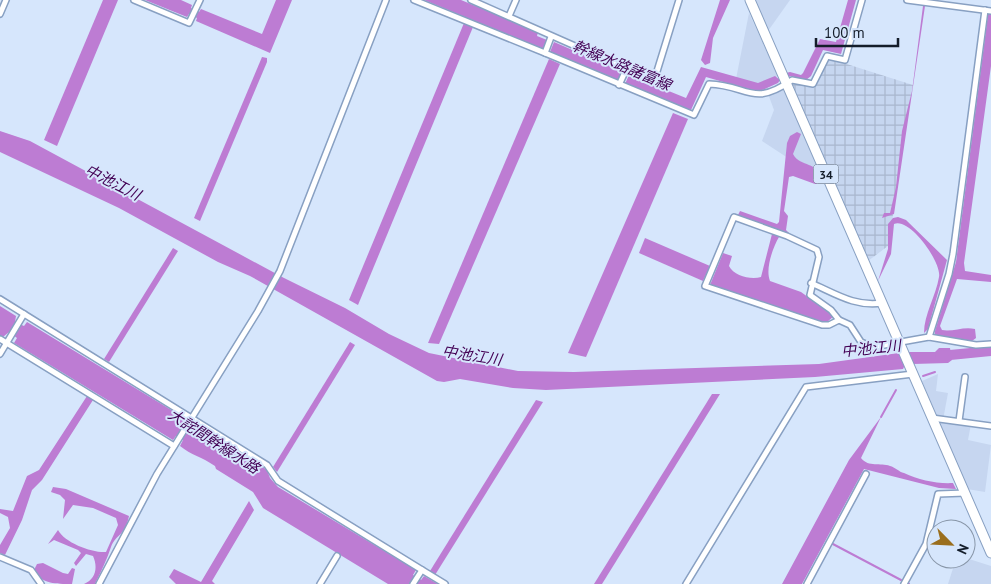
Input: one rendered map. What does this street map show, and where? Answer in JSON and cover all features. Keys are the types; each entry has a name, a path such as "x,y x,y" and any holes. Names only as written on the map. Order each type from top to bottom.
{"highway":[{"name":"34","path":"750,0 991,553"}],"street":[{"path":"0,14 6,0"},
{"path":"134,0 190,24 200,0"},
{"path":"99,584 174,446 280,271 386,0"},
{"path":"414,0 546,51 556,58 620,82 694,115 709,84 762,95 792,80 813,84 827,56 845,60 862,0"},
{"path":"471,0 542,30 550,40 561,42 625,72 654,80 679,0"},
{"path":"509,16 516,0"},
{"path":"907,0 988,11 953,254 949,274 929,337"},
{"path":"546,51 550,40"},
{"path":"620,82 625,72"},
{"path":"839,320 829,325 822,325 705,286 734,217 788,236 817,250 819,255 818,262 809,290 813,299 831,310 839,320 850,325 861,342 873,347 900,345 929,337 976,345 991,344"},
{"path":"811,283 855,302 866,305 882,303"},
{"path":"0,299 267,465 278,480 445,584"},
{"path":"0,354 24,314"},
{"path":"0,339 174,446"},
{"path":"686,584 806,387 912,372"},
{"path":"959,421 965,377"},
{"path":"932,418 991,426"},
{"path":"807,584 866,474"},
{"path":"904,584 926,544 938,494 964,493"},
{"path":"320,584 337,556"},
{"path":"0,557 30,570 41,584"},
{"path":"413,584 422,570"}],"shaded area":[{"path":"755,0 790,0 768,31"},
{"path":"749,13 778,76 758,85 736,79"},
{"path":"827,60 834,60 913,85 893,210 892,243 868,261 791,83 815,88"},
{"path":"783,84 818,169 788,158 762,141 774,110 767,91"},
{"path":"938,374 936,391 948,393 943,420 971,424 968,440 991,445 985,492 967,489 922,381"},
{"path":"976,561 991,566 991,584 948,584 953,569 976,569"}],"water":[{"path":"103,0 118,0 57,146 44,140"},
{"path":"145,0 181,0 192,5 191,8 199,12 201,9 262,34 276,0 292,0 270,53 196,21 197,18 189,14 187,17"},
{"path":"424,0 461,0 538,32 537,36 547,40 543,49"},
{"path":"720,0 730,0 713,38 710,63 705,65 701,60"},
{"path":"848,0 856,0 841,54 823,50 811,76 806,80 788,77 786,73 790,72 801,75 803,73 820,39 836,42"},
{"path":"923,6 925,6 894,214 882,218 884,213 890,213 896,187 902,131 912,91"},
{"path":"988,14 991,14 991,66 964,263 965,271 991,275 991,282 957,279 940,326 942,330 975,329 976,338 972,341 935,335 935,331 956,262"},
{"path":"464,23 473,27 358,305 349,300"},
{"path":"554,42 621,71 620,78 617,81 550,52"},
{"path":"262,57 267,58 267,62 200,221 194,218"},
{"path":"549,59 560,64 439,344 428,343"},
{"path":"701,67 758,83 775,76 780,80 778,83 758,92 706,77 691,110 625,84 629,75 686,98"},
{"path":"673,113 688,119 586,357 568,353"},
{"path":"0,131 30,141 284,278 345,308 389,334 429,353 518,371 574,372 819,364 899,353 905,365 903,369 815,377 546,390 513,388 460,379 444,382 437,381 250,276 218,262 119,208 0,152"},
{"path":"797,132 801,134 793,154 796,159 814,167 819,176 819,184 793,176 789,177 784,211 788,216 786,230 790,234 738,215 740,211 777,224 779,222 787,143 790,136"},
{"path":"898,217 906,220 947,260 928,329 924,333 926,319 939,277 939,270 924,243 908,227 894,224 891,254 878,281 888,249 888,224 893,218"},
{"path":"772,234 779,237 774,246 769,264 770,281 801,292 834,316 826,323 710,285 723,253 732,256 729,266 739,275 761,277"},
{"path":"645,238 710,266 703,281 639,253"},
{"path":"173,248 178,251 109,362 104,359"},
{"name":"大詫間幹線水路","path":"0,306 16,316 15,322 24,326 27,322 186,419 183,424 190,429 194,425 228,447 230,445 267,470 270,478 278,487 416,570 413,575 421,580 424,576 438,584 388,584 263,508 253,492 216,469 215,466 180,446 183,440 176,436 173,440 14,343 17,338 9,332 3,337 0,335"},
{"path":"350,342 355,345 277,472 273,467"},
{"path":"939,348 950,348 952,360 948,363 913,364 908,352 935,352"},
{"path":"712,394 720,394 602,584 594,584"},
{"path":"87,396 93,400 42,480 32,490 22,520 5,555 0,553 0,545 10,528 8,517 0,513 0,509 13,511 27,476 39,470"},
{"path":"536,400 543,402 435,575 430,571"},
{"path":"881,417 861,458 864,461 871,464 886,465 922,480 953,483 956,489 939,488 864,469 802,584 782,584 849,460"},
{"path":"53,487 66,489 129,516 123,531 113,543 95,584 84,584 91,579 95,572 93,556 86,554 76,566 74,563 81,553 78,550 54,540 48,544 58,530 66,539 79,546 94,551 106,552 118,525 116,518 93,508 73,505 63,519 65,500 60,495 51,492"},
{"path":"249,501 254,510 212,581 215,584 176,584 169,577 174,569 201,582"},
{"path":"43,563 68,574 72,568 75,569 72,584 60,584 41,579 33,572 37,564"}],"waterway":[{"name":"中池江川","path":"940,356 991,351"},
{"path":"923,376 935,372"},
{"path":"881,417 896,390"},
{"path":"831,543 901,580"}],"water label":[{"name":"幹線水路諸富線","path":"622,65"}]}
